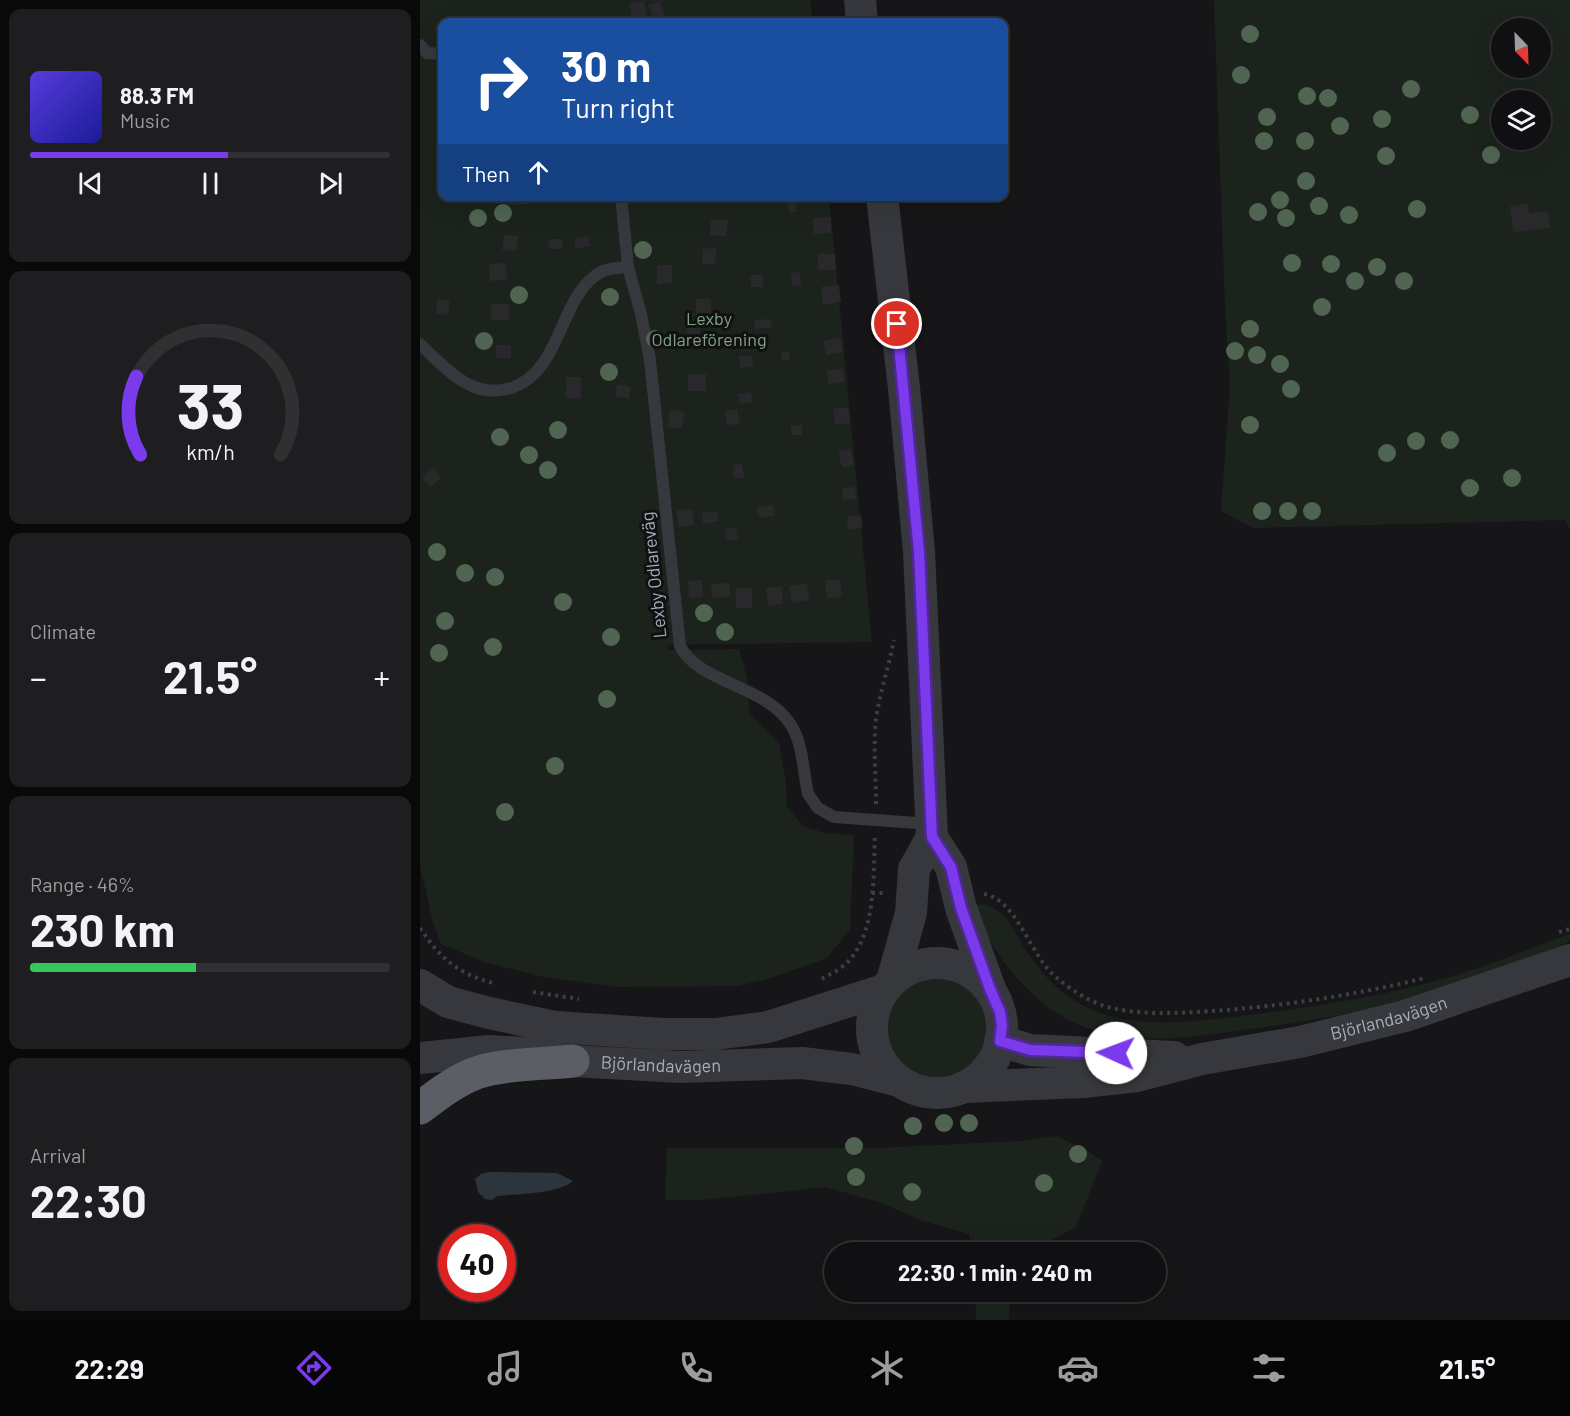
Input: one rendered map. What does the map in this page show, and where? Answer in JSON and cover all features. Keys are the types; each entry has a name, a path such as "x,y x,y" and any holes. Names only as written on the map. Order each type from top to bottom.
{"highway":[{"path":"420,1108 458,1082 477,1073 502,1068 573,1061"}],"street":[{"path":"860,0 862,18"},
{"path":"883,201 904,388 919,552 931,830 951,867 957,894 1000,1012 1002,1025 1000,1041 992,1064 982,1075 963,1087 942,1093 927,1093 898,1081 879,1059 873,1039 872,1017 876,1003 888,985 911,913 914,869 931,830"},
{"name":"Björlandavägen","path":"963,1087 1083,1082 1137,1076 1202,1059 1264,1049 1372,1025 1442,1004 1570,960"},
{"path":"888,985 913,968 936,963 960,967 976,976 990,989"},
{"name":"Björlandavägen","path":"420,985 448,1002 555,1027 663,1034 716,1034 768,1027 888,985"},
{"name":"Björlandavägen","path":"1000,1041 1030,1050 1202,1059"},
{"name":"Björlandavägen","path":"420,1058 489,1051 525,1053 573,1061 681,1067 802,1063 852,1069 898,1081"}],"lane":[{"path":"420,45 427,53 438,54"},
{"name":"Lexby Odlareväg","path":"621,201 628,267 641,314 650,360 680,646 684,655 694,665 760,698 789,722 797,738 808,794 818,808 834,817 876,820 931,830"},
{"path":"420,345 450,373 467,385 494,392 517,386 528,379 546,361 579,294 590,282 601,272 628,267"}],"path":[{"path":"818,981 842,967 856,952 866,930 872,893 876,820 876,722 895,634"},
{"path":"872,893 912,894"},
{"path":"957,894 987,894 998,899 1014,917 1033,949 1054,976 1082,996 1107,1007 1149,1014 1246,1009 1319,1000 1431,977"},
{"path":"420,928 430,944 459,971 500,985"},
{"path":"1549,936 1570,929"},
{"path":"531,992 583,1000"}],"green space":[{"name":"Lexby Odlareförening","path":"420,0 810,0 812,18 438,18 438,201 829,201 872,642 666,645 670,650 739,649 747,678 749,712 779,743 786,784 787,807 804,827 825,833 854,835 850,929 827,958 771,978 738,986 618,987 544,977 484,962 441,944 433,922 420,866"},
{"path":"1214,0 1570,0 1570,529 1565,520 1253,528 1221,511 1230,386"},
{"path":"985,904 1006,918 1033,961 1065,994 1099,1013 1138,1021 1200,1020 1344,1001 1446,978 1570,934 1570,941 1548,953 1469,981 1369,1009 1332,1017 1201,1036 1130,1038 1084,1027 1052,1010 1033,994 1009,969 986,933 976,905"},
{"path":"938,975 958,979 975,991 987,1008 991,1028 987,1048 975,1065 958,1077 938,1081 918,1077 901,1065 889,1048 885,1028 889,1008 901,991 918,979"},
{"path":"1056,1136 1086,1150 1102,1161 1076,1227 1048,1242 970,1242 969,1234 920,1220 882,1203 826,1187 703,1200 665,1200 667,1148 874,1148 1022,1141"},
{"path":"975,1302 1010,1302 1009,1320 976,1320"}],"shaded area":[{"path":"489,1172 557,1173 573,1181 558,1189 497,1196 492,1200 485,1199 478,1192 475,1179"}],"building":[{"path":"644,1 647,17 632,18 629,3"},
{"path":"660,1 665,17 653,18 648,5"},
{"path":"511,201 530,201 530,204 511,205"},
{"path":"788,201 796,201 797,212 789,213"},
{"path":"1528,204 1529,213 1548,211 1550,228 1513,232 1510,206"},
{"path":"831,217 831,233 814,234 813,218"},
{"path":"711,220 728,220 726,236 710,235"},
{"path":"504,235 518,236 516,251 502,250"},
{"path":"588,236 590,246 576,249 574,239"},
{"path":"549,239 562,239 563,249 549,249"},
{"path":"703,248 716,249 715,265 702,264"},
{"path":"818,254 835,254 836,270 818,270"},
{"path":"506,263 507,280 490,281 489,264"},
{"path":"657,265 672,265 672,283 657,284"},
{"path":"800,272 801,285 792,286 791,273"},
{"path":"750,275 763,275 763,287 751,287"},
{"path":"839,285 841,302 823,305 821,287"},
{"path":"437,299 449,300 449,315 436,314"},
{"path":"696,299 711,299 711,317 696,317"},
{"path":"491,304 509,304 509,320 491,320"},
{"path":"771,319 772,327 755,329 754,320"},
{"path":"687,326 700,327 700,343 687,343"},
{"path":"840,337 843,352 826,355 823,341"},
{"path":"496,345 511,345 511,358 496,358"},
{"path":"789,351 790,360 782,361 781,352"},
{"path":"739,356 752,356 753,367 740,368"},
{"path":"843,369 844,382 828,384 827,370"},
{"path":"688,374 706,374 706,391 688,391"},
{"path":"566,377 581,377 581,399 566,398"},
{"path":"617,384 631,387 629,399 615,396"},
{"path":"751,392 753,402 740,404 738,394"},
{"path":"848,407 850,423 835,425 833,409"},
{"path":"671,409 685,412 681,429 667,427"},
{"path":"737,409 740,424 727,425 725,411"},
{"path":"802,425 802,435 791,435 791,426"},
{"path":"851,449 854,465 842,468 838,451"},
{"path":"742,464 744,478 734,478 733,465"},
{"path":"433,468 442,478 430,487 422,478"},
{"path":"855,487 856,499 843,500 842,488"},
{"path":"773,505 775,515 759,518 757,507"},
{"path":"692,509 694,525 678,527 677,510"},
{"path":"717,511 719,521 703,524 702,513"},
{"path":"861,515 862,528 848,530 847,517"},
{"path":"736,528 738,539 727,540 725,529"},
{"path":"840,579 842,597 827,599 825,581"},
{"path":"702,580 703,597 689,598 688,581"},
{"path":"730,583 730,597 712,598 711,584"},
{"path":"807,583 809,600 792,603 789,586"},
{"path":"782,586 783,604 768,606 766,588"},
{"path":"736,588 752,588 752,608 736,608"}],"route":[{"path":"897,324 919,552 932,837 951,867 961,908 1000,1012 1002,1038 1000,1041 1030,1050 1116,1053"}]}
